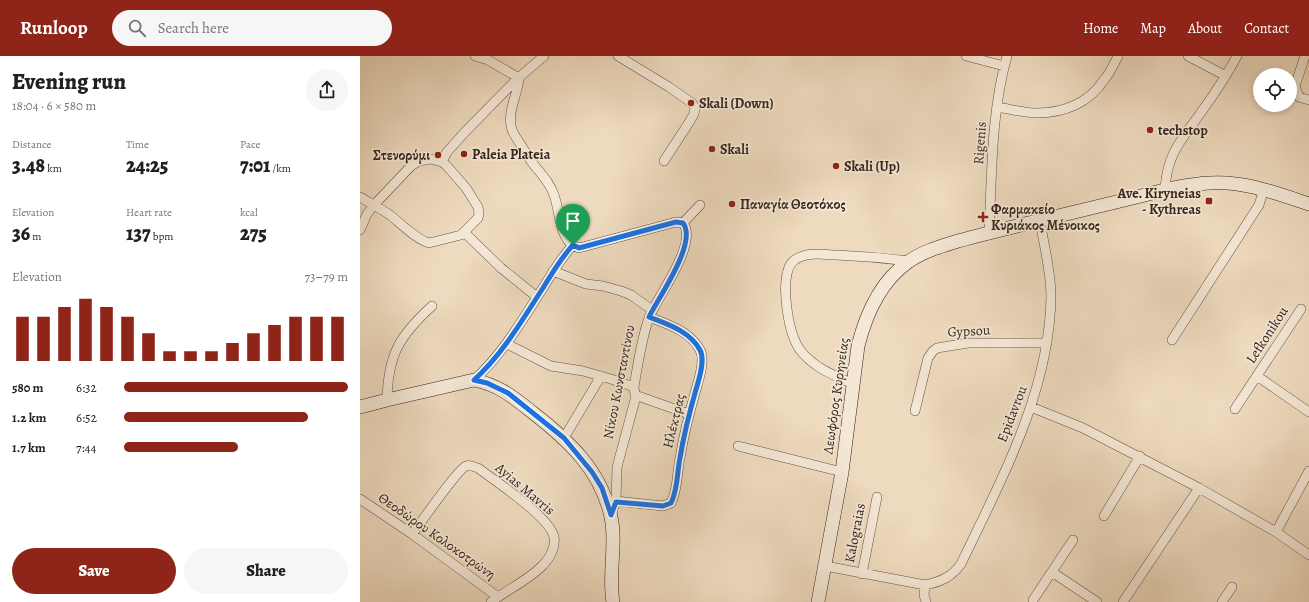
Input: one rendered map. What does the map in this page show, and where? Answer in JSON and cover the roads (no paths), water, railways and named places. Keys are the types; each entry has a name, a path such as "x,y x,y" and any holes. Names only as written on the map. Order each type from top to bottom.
{"main road":[{"name":"Λεωφόρος Κυρηνείας","path":"818,602 842,472 858,346 863,327 871,306 894,274 909,261 937,248 989,232 1165,190 1197,184 1227,183 1264,189 1309,204"},
{"path":"360,407 474,380 487,383 508,393 564,438 592,472 602,488 611,515"},
{"name":"Νίκου Κωνσταντίνου","path":"611,515 611,586 613,602"}],"street":[{"path":"475,56 488,60 519,78"},
{"path":"442,162 447,152 465,132 519,78 544,56"},
{"path":"618,56 669,87 692,103 695,108 690,122 664,161"},
{"path":"966,56 1004,66"},
{"name":"Rigenis","path":"989,232 993,141 997,107 1007,56"},
{"path":"997,107 1037,113 1062,110 1075,106 1096,91 1104,81 1118,56"},
{"path":"1188,56 1226,76"},
{"path":"1165,190 1168,165 1176,146 1203,110 1226,76 1237,56"},
{"path":"1305,56 1295,86 1299,97 1309,100"},
{"path":"519,78 518,88 510,118 513,133 533,164 550,186 555,196 565,235 573,245 579,248 676,222 683,223 700,205"},
{"path":"360,197 374,205 389,215 425,242 429,243 465,233 478,218 479,214 478,207 466,188 446,165 442,162 430,159 419,161 411,166 374,205 367,214 360,230"},
{"path":"1172,340 1258,205 1264,189"},
{"name":"Epidavrou","path":"925,585 938,583 945,579 956,571 961,564 1004,472 1031,407 1040,376 1047,343 1050,314 1050,282 1040,221"},
{"name":"Νίκου Κωνσταντίνου","path":"611,515 616,502 617,467 634,391 640,352 651,314 684,250 686,231 683,223"},
{"path":"465,233 501,268 537,297"},
{"path":"474,380 485,371 507,344 553,271 573,245"},
{"path":"853,384 826,372 800,350 794,340 788,317 786,284 788,269 796,259 804,255 816,254 909,261"},
{"name":"Ηλέκτρας","path":"553,271 586,284 603,286 631,295 651,314 682,331 697,345 700,350 702,360 698,382 689,414 671,503 663,506 616,502"},
{"path":"387,400 388,376 394,354 404,336 415,321 432,306"},
{"name":"Lefkonikou","path":"1235,409 1301,309"},
{"name":"Gypsou","path":"915,410 928,358 937,348 968,343 1047,343"},
{"path":"507,344 551,366 601,376 689,414"},
{"path":"564,438 601,376"},
{"name":"Lefkonikou","path":"1257,376 1309,412"},
{"path":"1031,407 1083,428 1140,456 1276,532 1309,554"},
{"path":"738,446 842,472"},
{"path":"1104,516 1140,456"},
{"name":"Ayias Mavris","path":"412,534 445,489 465,466 470,465 478,468 497,482 546,524 552,531 554,548 544,564 536,571 494,599"},
{"path":"1276,532 1309,471"},
{"path":"1123,602 1199,488"},
{"name":"Kalograias","path":"862,574 877,497"},
{"name":"Θεοδώρου Κολοκοτρώνη","path":"360,499 412,534 494,599"},
{"path":"1032,600 1073,540"},
{"path":"825,566 925,585 924,595 926,602"},
{"path":"1052,572 1097,602"},
{"path":"1222,602 1232,587"}],"place":[{"name":"Skali (Down)","path":"691,103"},
{"name":"techstop","path":"1150,130"},
{"name":"Skali","path":"712,149"},
{"name":"Paleia Plateia","path":"464,154"},
{"name":"Στενορύμι","path":"438,155"},
{"name":"Skali (Up)","path":"836,166"},
{"name":"Ave. Kiryneias - Kythreas","path":"1209,201"},
{"name":"Παναγία Θεοτόκος","path":"732,204"},
{"name":"Φαρμακείο Κυριάκος Μένοικος","path":"983,217"}]}
